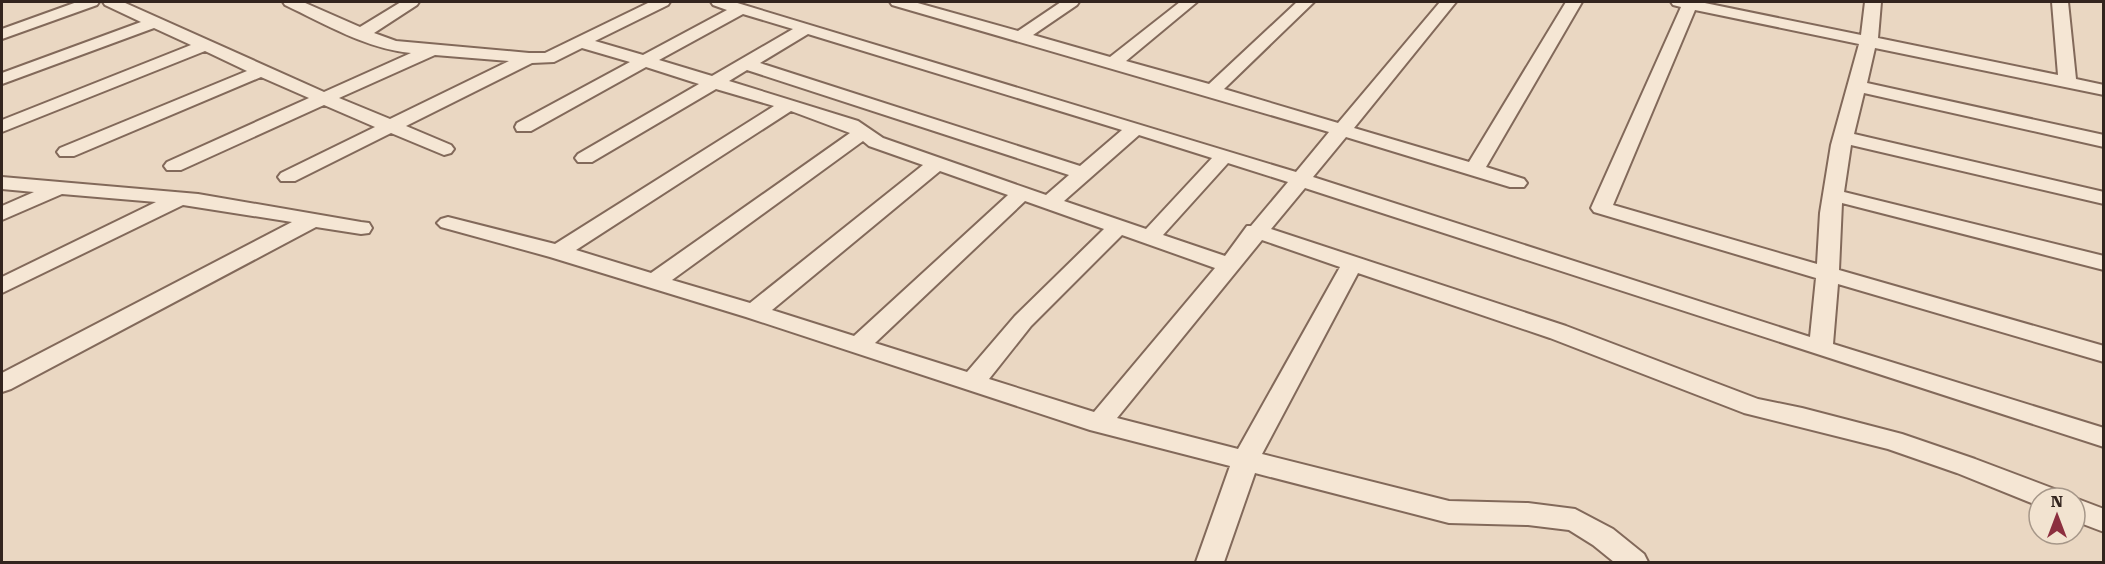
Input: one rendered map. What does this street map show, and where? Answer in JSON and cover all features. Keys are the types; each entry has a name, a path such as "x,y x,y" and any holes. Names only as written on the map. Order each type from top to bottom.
{"street":[{"path":"2,34 91,2"},
{"path":"111,2 261,71 444,149"},
{"path":"291,2 393,46 429,51 529,58 548,58 662,2"},
{"path":"361,34 411,2"},
{"path":"719,2 1299,179 1433,225 2103,438"},
{"path":"898,2 1212,91 1517,183"},
{"path":"936,13 953,2"},
{"path":"1021,36 1071,2"},
{"path":"1113,63 1189,2"},
{"path":"1212,91 1306,2"},
{"path":"1099,423 1255,231 1448,2"},
{"path":"1474,171 1574,2"},
{"path":"1821,348 1828,274 1830,213 1843,138 1869,40 1873,2"},
{"path":"2060,2 2068,83"},
{"path":"2103,90 1684,3 1601,208 2103,354"},
{"path":"524,127 742,8"},
{"path":"2,79 155,22"},
{"path":"585,159 807,28"},
{"path":"580,42 851,125 876,142 1228,265"},
{"path":"2,126 205,45"},
{"path":"174,166 429,51"},
{"path":"288,177 529,58"},
{"path":"746,64 1083,173"},
{"path":"67,153 261,71"},
{"path":"1857,86 2103,141"},
{"path":"558,252 788,105"},
{"path":"1050,202 1135,128"},
{"path":"654,282 862,133"},
{"path":"1843,138 2103,198"},
{"path":"1150,237 1224,156"},
{"path":"754,312 937,163"},
{"path":"2,183 181,198 277,212 361,228"},
{"path":"2,214 61,187"},
{"path":"857,346 1022,193"},
{"path":"1833,195 2103,263"},
{"path":"2,286 181,198"},
{"path":"2,383 313,220"},
{"path":"448,223 558,252 754,312 1099,423 1449,512 1528,514 1575,520 1603,537 1634,562"},
{"path":"972,382 1023,321 1119,226"},
{"path":"1255,231 1557,332 1753,407 1802,417 1893,441 2027,490"},
{"path":"1210,562 1246,459 1352,264"},
{"path":"2087,514 2103,521"}]}
